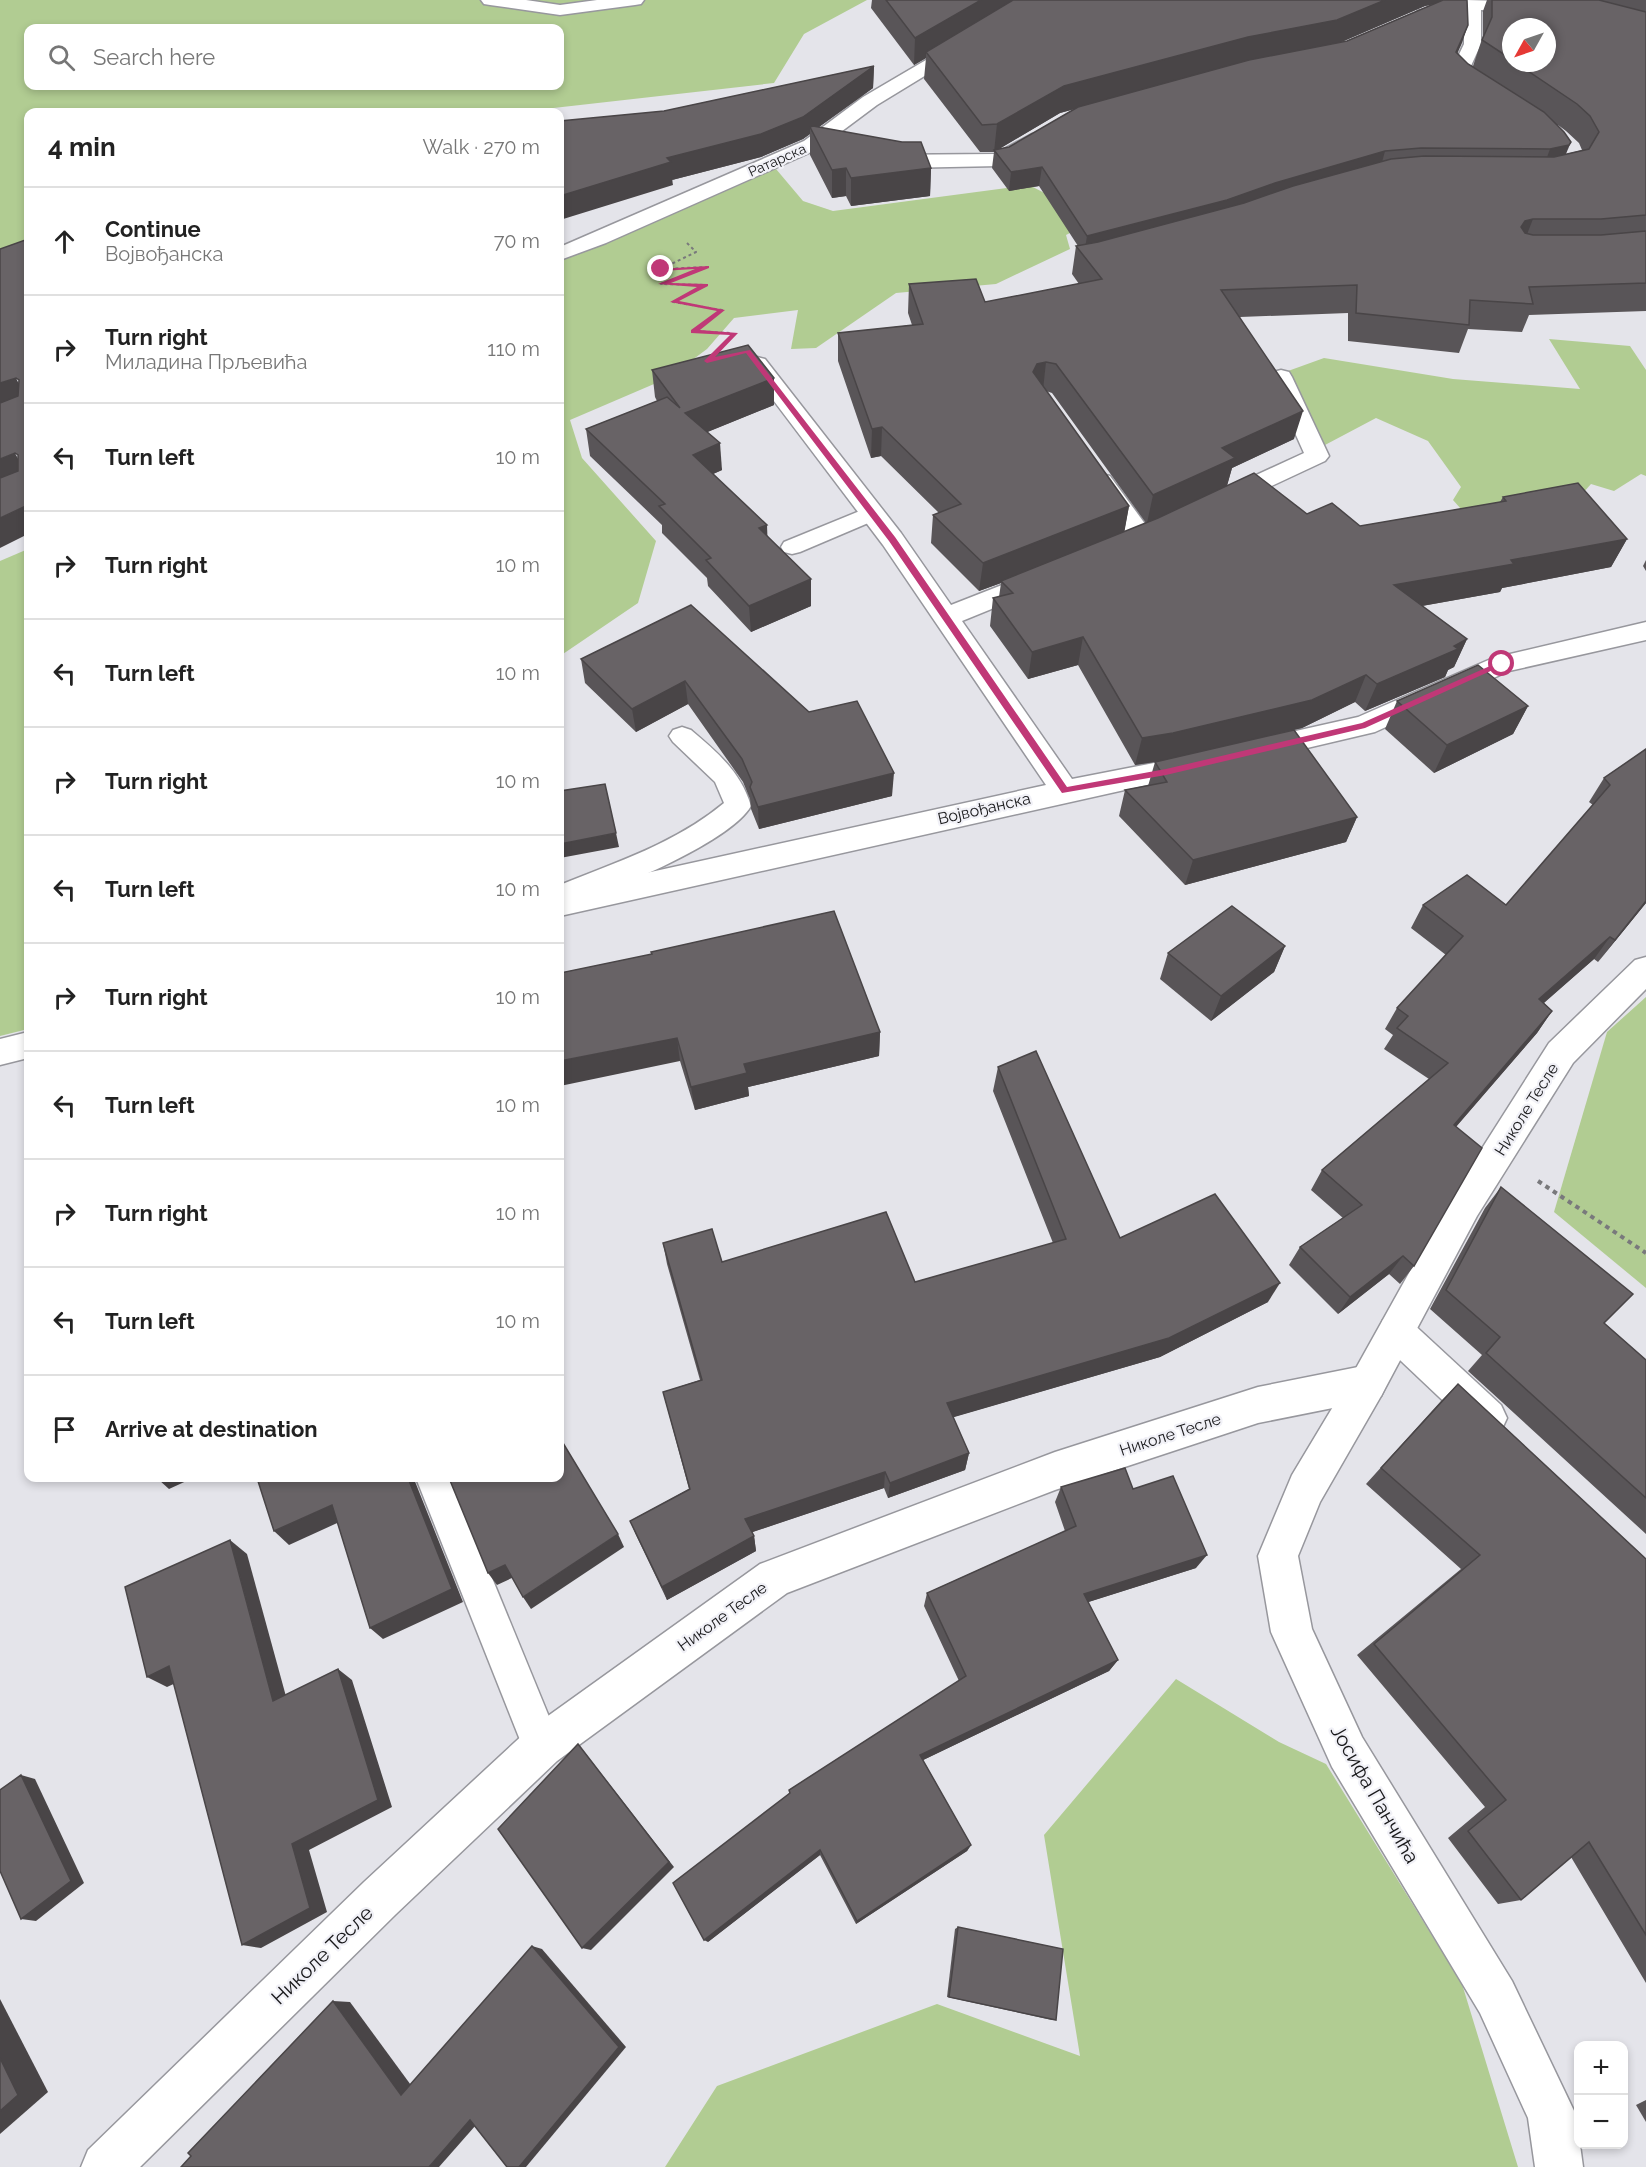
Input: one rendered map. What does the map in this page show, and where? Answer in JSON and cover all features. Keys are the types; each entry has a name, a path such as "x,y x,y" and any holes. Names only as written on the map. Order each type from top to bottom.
{"street":[{"path":"490,0 560,10 635,0"},
{"name":"Ратарска","path":"564,252 811,145 870,100 1040,0"},
{"path":"1410,21 1432,12 1472,4 1526,6 1548,10"},
{"path":"1472,4 1474,40 1471,49 1464,56 1461,69 1478,84 1505,100"},
{"path":"867,155 901,162 999,160 1048,130"},
{"path":"811,145 834,149"},
{"path":"757,364 872,513 1065,790"},
{"path":"1204,509 1317,456 1281,377"},
{"path":"1089,464 1142,538"},
{"path":"946,617 1055,573"},
{"name":"Војвођанска","path":"564,903 1365,725 1502,664 1646,631"},
{"name":"Николе Тесле","path":"105,2167 380,1898 542,1746 774,1578 1055,1471 1258,1405 1368,1383 1465,1205 1561,1053 1646,969"},
{"path":"0,1052 24,1046"},
{"path":"1396,1332 1516,1444"},
{"name":"Јосифа Панчића","path":"1368,1383 1305,1489 1278,1556 1292,1632 1347,1752 1496,1997 1552,2115 1558,2167"}],"lane":[{"path":"792,547 872,513"},
{"path":"564,894 682,846 720,823 738,806 735,792 725,775 682,736"},
{"path":"437,1482 542,1746"}],"path":[{"path":"686,242 696,252 661,269 707,267 661,284 706,285 673,302 722,310 693,331 735,333 728,340"},
{"path":"1497,1155 1646,1253"}],"green space":[{"path":"0,0 867,0 804,34 774,83 553,108 24,108 24,244 0,249"},
{"path":"776,169 803,201 833,211 1029,185 1060,201 1088,224 1066,235 1070,249 996,284 896,293 816,348 791,349 798,310 734,318 707,349 668,378 570,420 582,458 656,541 638,603 564,653 564,245"},
{"path":"1549,339 1630,346 1646,370 1646,476 1641,474 1614,491 1591,484 1575,502 1469,518 1453,500 1461,487 1428,441 1376,418 1325,445 1288,371 1324,358 1453,379 1580,389"},
{"path":"24,551 24,1030 0,1036 0,561"},
{"path":"1646,997 1646,1288 1554,1212 1607,1032"},
{"path":"1176,1679 1279,1742 1326,1764 1462,1984 1518,2167 665,2167 717,2086 937,2004 1080,2056 1044,1835"}],"building":[{"path":"886,0 981,0 915,38"},
{"path":"1013,0 1385,0 1337,20 1248,37 1064,86 997,124 982,125 926,52"},
{"path":"1443,0 1467,0 1468,25 1456,52 1468,64 1544,112 1564,132 1571,142 1569,145 1550,149 1421,148 1385,151 1275,183 1227,200 1087,236 1042,167 1011,172 994,150 1009,147 1078,107 1249,60 1347,41"},
{"path":"1492,0 1599,0 1646,12 1646,215 1601,219 1533,219 1525,221 1521,227 1525,233 1533,235 1601,235 1646,231 1646,283 1529,287 1533,304 1470,300 1469,325 1356,313 1357,285 1221,290 1303,411 1222,448 1235,458 1153,495 1056,364 1046,362 1037,364 1033,372 1129,506 983,563 933,515 961,504 882,427 872,429 838,333 923,324 909,284 976,279 985,302 1102,279 1076,246 1244,203 1293,186 1391,159 1424,156 1554,157 1589,149 1599,132 1590,116 1577,104 1529,72 1556,72 1556,18 1502,18 1502,53 1482,40 1492,17"},
{"path":"874,66 803,117 761,134 667,158 671,162 564,195 564,121 664,111"},
{"path":"810,127 902,142 921,142 931,168 851,178 846,168 832,170"},
{"path":"24,240 24,507 0,518 0,478 18,471 18,455 15,453 0,459 0,403 18,396 19,380 16,378 0,383 0,249"},
{"path":"748,345 774,378 685,413 720,443 693,455 767,525 759,528 811,579 749,606 706,560 711,558 659,506 665,504 586,429 667,397 680,408 652,370"},
{"path":"1254,473 1307,514 1332,503 1360,526 1506,501 1503,497 1578,483 1627,539 1511,560 1514,564 1394,585 1467,639 1454,646 1458,649 1377,684 1366,675 1312,700 1173,733 1142,738 1083,637 1032,652 993,598 1013,593 1001,581 1158,518"},
{"path":"691,605 809,712 857,701 894,773 758,807 750,787 752,782 742,759 685,681 632,709 581,659"},
{"path":"1478,665 1528,706 1447,745 1397,701"},
{"path":"1294,730 1357,817 1193,860 1125,790 1167,782 1155,762"},
{"path":"1646,749 1646,901 1615,940 1610,937 1539,999 1552,1011 1454,1125 1482,1148 1414,1266 1403,1256 1350,1297 1300,1247 1362,1205 1322,1170 1448,1063 1397,1028 1408,1016 1397,1008 1463,936 1423,905 1467,875 1506,905 1610,785 1604,778"},
{"path":"605,784 616,833 564,843 564,790"},
{"path":"1232,906 1285,946 1221,996 1168,953"},
{"path":"834,911 880,1032 744,1064 747,1073 691,1087 677,1038 564,1060 564,972 652,954 651,952"},
{"path":"1036,1051 1120,1238 1215,1194 1280,1283 1169,1338 947,1403 969,1453 890,1483 885,1472 745,1519 754,1536 662,1587 630,1521 690,1489 663,1392 702,1380 663,1243 712,1229 722,1262 886,1212 915,1282 1066,1239 998,1067"},
{"path":"1501,1187 1633,1294 1604,1323 1646,1360 1646,1498 1486,1353 1500,1337 1446,1290"},
{"path":"1458,1384 1646,1559 1646,1935 1589,1842 1521,1900 1468,1831 1506,1800 1374,1644 1480,1555 1381,1468"},
{"path":"564,1445 618,1534 523,1597 505,1565 488,1573 451,1482 564,1482"},
{"path":"1125,1468 1133,1489 1173,1476 1207,1555 1084,1594 1118,1660 920,1755 971,1845 857,1921 820,1850 704,1940 673,1883 790,1793 789,1790 966,1676 927,1593 1076,1526 1061,1487"},
{"path":"258,1482 410,1482 452,1589 370,1628 332,1505 274,1531"},
{"path":"230,1540 273,1701 338,1669 378,1800 292,1844 310,1908 242,1945 169,1666 147,1677 125,1587"},
{"path":"578,1744 669,1862 582,1948 498,1829"},
{"path":"21,1775 71,1881 21,1919 0,1871 0,1790"},
{"path":"958,1927 1063,1949 1056,2020 949,1997"},
{"path":"532,1946 619,2047 519,2167 507,2167 470,2120 429,2167 181,2167 191,2156 188,2153 333,2001 401,2095"},
{"path":"0,2058 18,2095 0,2111"}],"route":[{"path":"661,269 707,267 661,284 706,285 673,302 722,310 693,331 735,333 707,361 748,351 892,539 1065,790 1166,772 1365,725 1502,664"}]}
